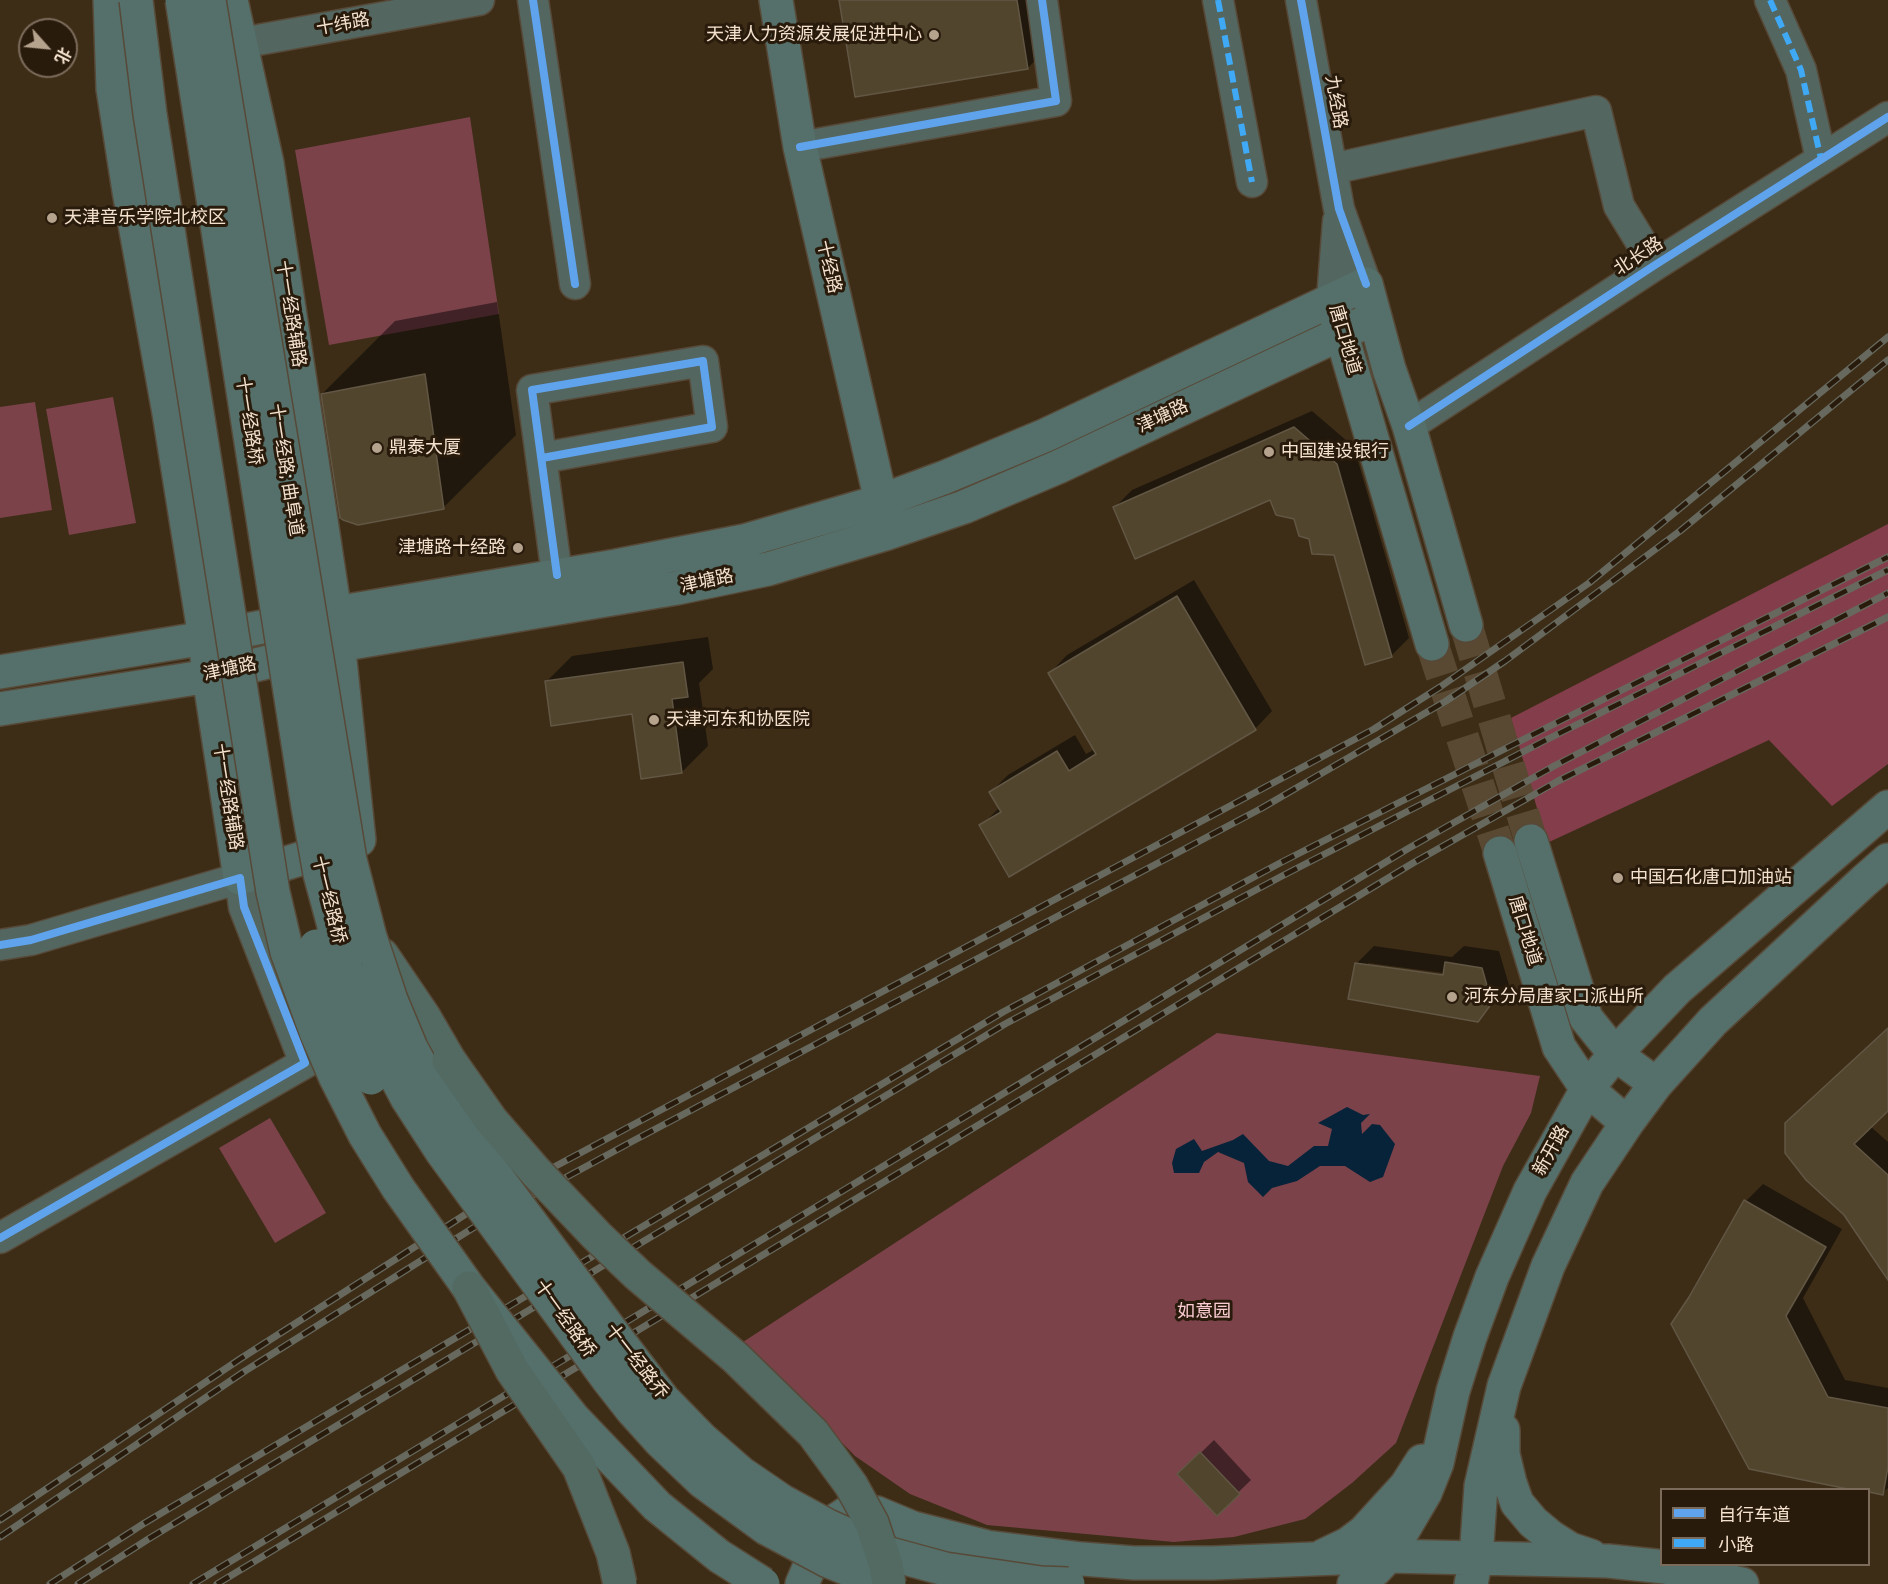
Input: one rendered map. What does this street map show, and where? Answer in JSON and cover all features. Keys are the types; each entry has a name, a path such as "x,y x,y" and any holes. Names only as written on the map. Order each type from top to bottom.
{"highway":[{"path":"370,938 485,1112 534,1171 638,1275 736,1358 813,1433 851,1485 872,1523 886,1565 888,1584"},
{"path":"469,1288 512,1370 579,1467 614,1553 620,1584"}],"main road":[{"name":"十一经路辅路","path":"110,0 113,89 169,413 240,878 359,840 335,613 267,163 231,0"},
{"path":"136,0 150,114 273,892 287,952 335,1076 365,1136 398,1188 469,1288 574,1419 657,1506 719,1556 763,1584"},
{"name":"十一经路桥","path":"159,0 284,787 317,952 331,995 347,1033 387,1106 424,1163 513,1282 556,1345 631,1443 663,1475 715,1518 764,1553 826,1584"},
{"name":"十一经路桥","path":"182,0 320,874 346,970 366,1018 407,1098 442,1152 607,1378 660,1441 703,1482 766,1528 828,1561 888,1584"},
{"name":"十一经路; 曲阜道","path":"208,0 350,860 370,938"},
{"name":"十经路","path":"776,0 800,147 880,501"},
{"name":"津塘路","path":"0,672 205,638 557,574 615,566 744,541 880,501 943,478 1046,435 1366,284"},
{"name":"唐口地道","path":"1366,284 1374,318 1409,426 1466,625"},
{"name":"唐口地道","path":"1332,299 1432,644"},
{"name":"津塘路","path":"0,709 209,676 339,645 677,588 768,569 888,533 964,507 1058,467 1374,318"},
{"name":"新开路","path":"1354,1584 1388,1556 1425,1493 1437,1463 1453,1391 1489,1287 1530,1191 1587,1089 1615,1054 1677,989 1888,807"},
{"name":"唐口地道","path":"1531,841 1586,1018 1615,1054 1656,1084"},
{"name":"唐口地道","path":"1500,854 1559,1047 1587,1089 1627,1123"},
{"path":"1473,1571 1481,1486 1504,1386 1548,1266 1587,1183 1656,1084 1713,1021 1888,860"},
{"name":"十一经路乔","path":"370,938 390,1000 411,1048 429,1081 462,1130 663,1399 702,1439 741,1473 782,1501 828,1526 890,1554 945,1569 1041,1583 1068,1584"},
{"path":"1504,1386 1503,1454 1518,1503 1533,1522 1560,1543 1570,1549 1608,1561"},
{"path":"1317,1559 1348,1544 1364,1532 1406,1486 1434,1438 1453,1391"},
{"path":"802,1584 810,1563 835,1521 847,1513 858,1511 877,1513 912,1528 987,1547 1045,1556 1134,1563 1213,1563 1388,1556 1473,1571 1608,1561 1665,1567 1723,1583"},
{"path":"947,1584 951,1538"}],"street":[{"name":"十纬路","path":"241,43 479,0"},
{"path":"533,0 575,284"},
{"path":"800,147 1056,100 1042,0"},
{"path":"1218,0 1252,182"},
{"name":"九经路","path":"1301,0 1339,209"},
{"path":"1770,0 1801,70 1821,159"},
{"path":"1332,170 1596,111 1619,206 1655,265"},
{"name":"北长路","path":"1409,426 1655,265 1888,117"},
{"name":"唐口地道","path":"1339,209 1366,284"},
{"name":"唐口地道","path":"1332,299 1339,209"},
{"path":"542,458 712,427 703,362 532,390 557,574"},
{"name":"十经路","path":"880,501 888,533"},
{"path":"0,945 31,940 240,878 244,907 305,1063 0,1238"}],"green space":[{"path":"470,117 499,314 329,345 295,150"},
{"path":"113,397 136,523 69,535 46,409"},
{"path":"35,402 52,510 0,518 0,407"},
{"name":"如意园","path":"1217,1033 1540,1076 1531,1113 1503,1166 1396,1443 1352,1483 1305,1519 1234,1537 1174,1542 987,1525 910,1494 855,1456 743,1342"},
{"path":"270,1118 326,1213 275,1243 219,1148"}],"shaded area":[{"path":"1888,524 1888,764 1832,806 1769,740 1547,843 1511,718"}],"water":[{"path":"1347,1107 1363,1115 1370,1114 1361,1123 1362,1134 1372,1124 1380,1125 1395,1144 1383,1177 1370,1182 1345,1166 1320,1166 1297,1181 1272,1188 1263,1197 1248,1182 1244,1163 1218,1152 1204,1162 1199,1173 1174,1173 1172,1163 1176,1149 1194,1139 1202,1151 1243,1134 1269,1161 1288,1166 1314,1146 1328,1146 1332,1129 1318,1123"}],"building":[{"name":"天津人力资源发展促进中心","path":"839,0 1017,0 1028,69 855,97"},
{"name":"鼎泰大厦","path":"425,374 444,509 358,525 343,520 340,518 321,394"},
{"path":"1294,427 1337,464 1392,657 1365,665 1334,555 1312,554 1309,539 1299,536 1294,519 1276,515 1270,500 1135,559 1113,507"},
{"path":"1177,596 1256,730 1009,877 979,825 1001,812 989,792 1057,751 1069,771 1096,754 1048,673"},
{"name":"天津河东和协医院","path":"683,662 688,697 672,699 682,773 641,779 632,714 551,726 545,681"},
{"path":"1445,962 1482,968 1492,1003 1478,1022 1348,999 1355,963 1443,975"},
{"path":"1888,1028 1888,1111 1854,1144 1888,1175 1888,1280 1844,1215 1806,1180 1785,1153 1785,1123"},
{"path":"1744,1200 1826,1247 1786,1316 1828,1397 1888,1408 1888,1467 1883,1495 1870,1492 1870,1488 1843,1488 1749,1469 1671,1324 1689,1297"},
{"path":"1200,1452 1240,1494 1217,1516 1177,1474"}],"tunnel":[{"path":"1466,625 1531,841"},
{"path":"1432,644 1500,853"}],"railway":[{"path":"0,1520 240,1359 466,1214 1374,729 1440,687 1589,583 1888,337"},
{"path":"0,1537 245,1371 473,1228 1262,808 1446,701 1505,661 1680,531 1888,360"},
{"path":"50,1584 143,1524 1003,1012 1280,863 1888,557"},
{"path":"78,1584 150,1538 1005,1024 1282,876 1546,740 1888,570"},
{"path":"193,1584 1409,848 1554,766 1888,593"},
{"path":"217,1584 1413,863 1558,781 1888,617"}],"marked path":[{"path":"1218,0 1252,182"},
{"path":"1770,0 1801,70 1821,159"}],"cycle path":[{"path":"533,0 575,284"},
{"path":"800,147 1056,101 1042,0"},
{"path":"1301,0 1339,209 1366,284"},
{"path":"1409,426 1655,265 1888,117"},
{"path":"542,458 712,427 703,361 532,390 557,575"},
{"path":"0,945 31,940 240,878 244,907 305,1063 0,1238"}],"place":[{"name":"天津人力资源发展促进中心","path":"934,35"},
{"name":"天津音乐学院北校区","path":"52,218"},
{"name":"鼎泰大厦","path":"377,448"},
{"name":"中国建设银行","path":"1269,452"},
{"name":"津塘路十经路","path":"518,548"},
{"name":"天津河东和协医院","path":"654,720"},
{"name":"中国石化唐口加油站","path":"1618,878"},
{"name":"河东分局唐家口派出所","path":"1452,997"}]}
